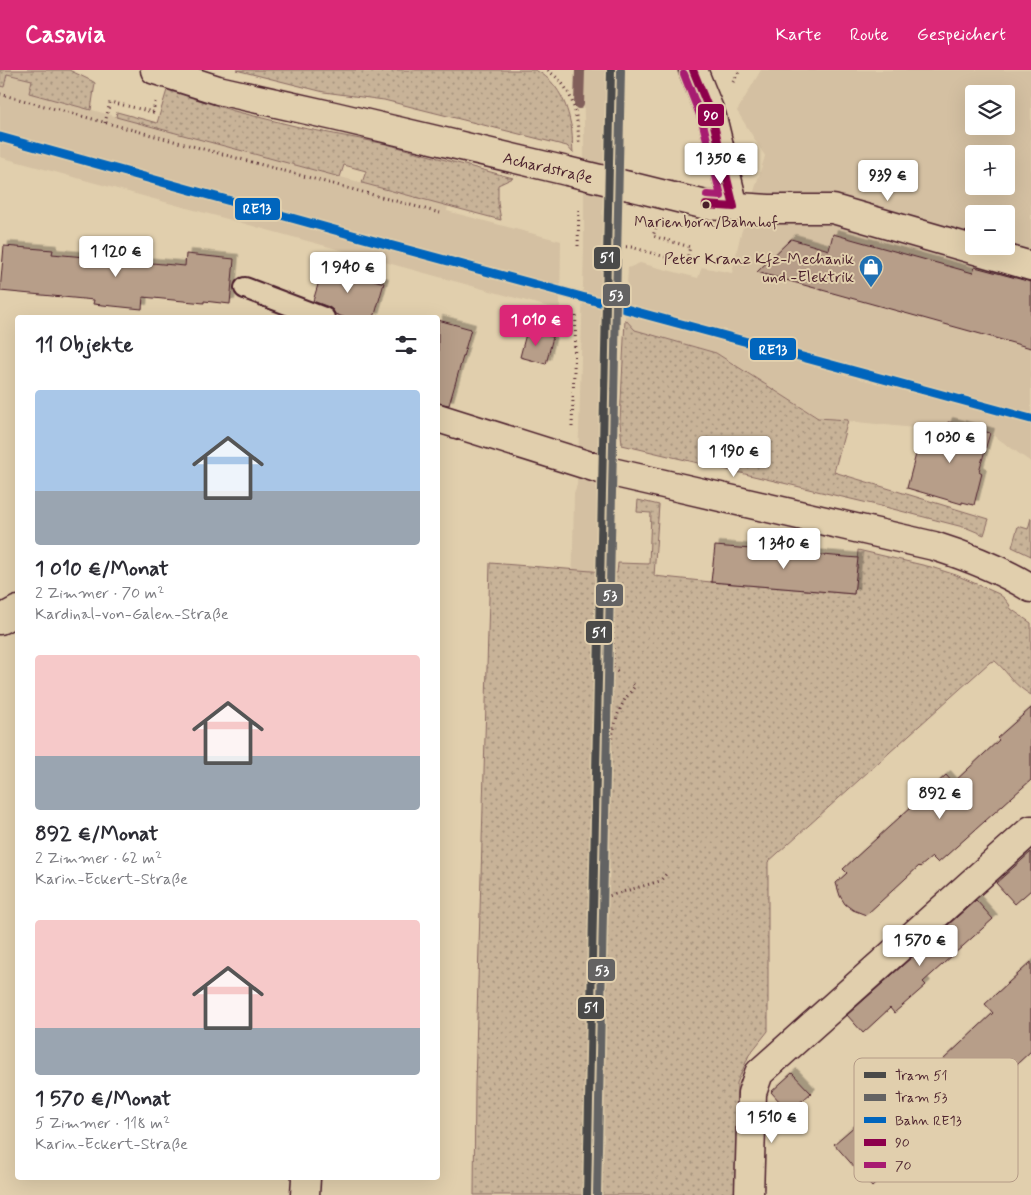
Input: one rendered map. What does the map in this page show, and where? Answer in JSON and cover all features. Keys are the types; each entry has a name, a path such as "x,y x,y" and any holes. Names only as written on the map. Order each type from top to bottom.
{"street":[{"path":"694,70 712,117 734,208"},
{"name":"Achardstraße","path":"159,71 218,90 567,171 623,198 734,208 833,209 1031,266"},
{"path":"440,419 585,465 615,460 934,546 987,564 1023,583"},
{"path":"0,620 15,612"},
{"path":"749,1195 752,1093 759,1073 1031,830"},
{"path":"305,1195 306,1180"}],"lane":[{"path":"245,288 316,315"}],"path":[{"path":"105,123 110,102 153,112 159,71"},
{"path":"0,94 440,212"},
{"path":"616,256 623,198"},
{"path":"616,246 631,247 686,263 690,246 653,236 657,221"},
{"path":"578,225 578,246"},
{"path":"574,397 576,315"},
{"path":"615,325 613,402 616,402 613,668 619,673"},
{"path":"633,684 635,686 625,699 618,716 608,754 605,897 660,881 667,873"}],"shaded area":[{"path":"0,70 69,70 95,83 91,110 29,93 32,80 7,74 4,87 0,86"},
{"path":"236,70 535,70 554,85 562,98 571,125 573,153 567,146 384,100 324,92"},
{"path":"583,70 618,70 608,492 612,494 608,687 561,1195 574,493 577,485 584,248"},
{"path":"761,70 1031,70 1031,462 990,433 948,422 914,428 819,418 716,353 634,330 625,319 628,268 640,263 698,278 702,267 732,273 740,237 765,156 737,111"},
{"path":"7,74 32,80 29,93 448,206 447,211 561,241 560,310 0,157 0,86 4,87"},
{"path":"167,90 234,111 303,128 386,144 513,178 498,185 498,203 501,220 362,183 366,171 344,165 340,177 116,117 117,112 157,123"},
{"path":"625,319 635,330 716,353 818,418 848,420 834,472 989,519 984,535 967,528 889,508 622,445 620,422"},
{"path":"638,500 659,505 654,576 854,594 858,550 931,567 956,575 999,594 1009,604 1011,609 1031,623 1031,695 1016,684 995,661 990,662 768,862 768,1031 749,1055 737,1083 735,1195 474,1195 475,1086 490,563 617,573 618,563 649,564 651,513 637,512"},
{"path":"1031,518 1031,556 1012,547 1018,526 1028,529"}],"building":[{"path":"833,234 973,273 975,267 1031,282 1031,348 757,272 791,239 829,250"},
{"path":"4,246 53,250 52,254 185,266 186,254 234,259 230,304 143,297 142,309 93,304 94,300 0,291"},
{"path":"324,265 384,283 375,315 338,315 329,307 313,301"},
{"path":"440,321 471,329 449,405 440,403"},
{"path":"527,330 553,337 546,364 520,357"},
{"path":"948,422 990,433 979,471 982,473 974,505 962,502 962,504 907,488 920,439 924,440 927,430 944,434"},
{"path":"715,546 858,558 854,594 711,582"},
{"path":"1031,708 1031,780 938,863 932,857 919,866 866,915 853,910 845,904 836,883 847,873 843,869 946,775 953,783 999,740 997,738"},
{"path":"1031,852 1031,890 1015,904 996,883"},
{"path":"976,900 993,919 923,982 926,985 894,1013 890,1008 863,1033 847,1015"},
{"path":"1031,962 1031,1051 1018,1063 1018,1058 945,1058 993,1013 985,1004"},
{"path":"792,1073 811,1093 789,1112 771,1092"},
{"path":"854,1127 854,1167 834,1144"},
{"path":"868,1182 877,1182 872,1187"}],"waterway":[{"path":"579,104 580,70"}],"tram line":[{"name":"51","path":"587,1195 611,70"},
{"name":"53","path":"597,1195 621,70"}],"rail line":[{"name":"RE13","path":"0,137 1031,419"}],"transit line":[{"name":"90","path":"693,70 712,117 734,207 706,205"},
{"name":"70","path":"684,74 702,120 721,196 707,195"}],"place":[{"name":"Marienborn/Bahnhof","path":"706,205"},
{"name":"Peter Kranz Kfz-Mechanik und -Elektrik","path":"871,288"}]}
